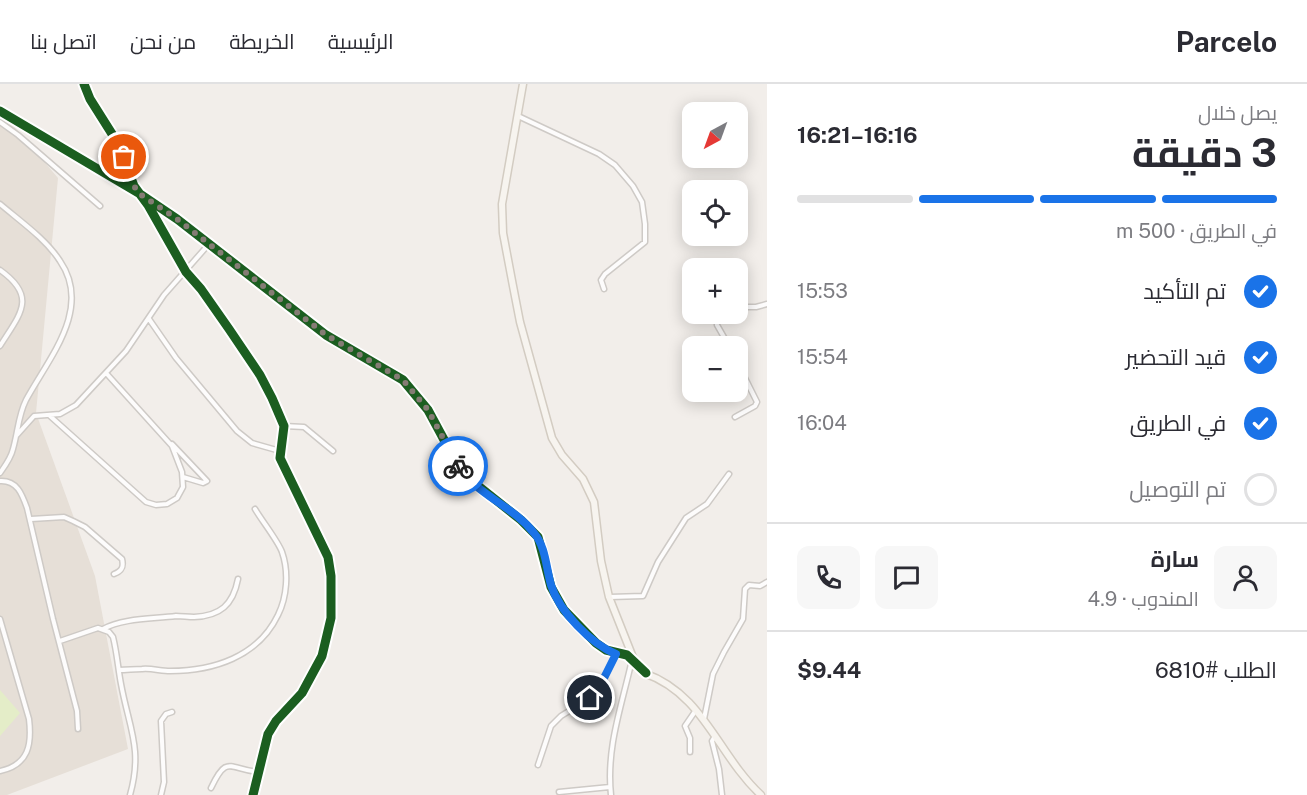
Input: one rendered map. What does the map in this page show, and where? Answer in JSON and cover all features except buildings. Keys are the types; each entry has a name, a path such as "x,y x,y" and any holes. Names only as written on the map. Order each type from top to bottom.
{"street":[{"path":"84,84 90,99 119,146 134,186 186,272 201,289 260,375 284,426 280,458 328,556 331,576 331,618 318,664 302,693 268,734 253,795"},
{"path":"522,85 519,116 502,204 503,233 520,322 552,438 562,455 583,478 594,502 601,561 609,597 625,642 627,659 612,741 611,795"},
{"path":"0,111 140,194 209,244 326,335 410,387 428,410 456,462 467,477 521,520 538,537 551,587 564,610 596,643 680,692 697,709 734,765 761,795"},
{"path":"519,116 608,160 627,179 640,199 644,208 645,242 605,274 601,280 604,289"},
{"path":"0,122 100,206"},
{"path":"0,204 51,249 61,261 67,274 72,304 63,336 22,409 12,453 0,473"},
{"path":"16,436 31,417 37,414 50,416 70,410 126,351 164,295 209,244"},
{"path":"0,270 17,285 23,297 20,314 0,346"},
{"path":"748,307 767,304"},
{"path":"149,319 176,358 237,431 252,443 280,451"},
{"path":"50,416 146,502 156,505 167,504 177,498 183,487 183,477 172,446 106,373"},
{"path":"735,417 755,406 757,402 748,384"},
{"path":"284,426 304,427 333,451"},
{"path":"165,438 207,481 206,483 183,477"},
{"path":"609,597 643,596 658,562 686,518 707,504 729,474"},
{"path":"0,481 8,481 20,490 31,519 77,711 78,729"},
{"path":"119,670 171,671 226,663 247,652 267,633 281,608 285,590 285,572 282,552 255,509"},
{"path":"31,519 64,517 85,527 122,559 121,572 114,574"},
{"path":"60,641 92,629 103,629 135,621 216,614 231,599 238,579"},
{"path":"704,719 713,674 720,657 743,619 745,589 749,585 760,586 767,582"},
{"path":"0,619 29,718 31,735 28,750 22,759 8,769 0,771"},
{"path":"103,629 112,637 133,733 136,757 135,776 130,795"},
{"path":"538,765 551,726 561,716 590,698 627,659"},
{"path":"690,752 690,738 686,726 697,709"},
{"path":"161,795 164,782 161,721 166,714 172,712"},
{"path":"715,736 712,741 722,795"},
{"path":"211,788 225,766 258,771"},
{"path":"745,777 767,795"},
{"path":"559,792 610,787"}],"shaded area":[{"path":"0,110 58,178 36,413 95,576 128,749 7,795 0,795"}],"green space":[{"path":"0,690 20,713 0,736"}],"cycle path":[{"path":"84,84 90,99 119,145 134,186 148,205 186,272 229,329 260,375 272,398 284,426 280,458 328,557 331,576 331,618 322,656 302,693 276,721 268,734 253,795"},
{"path":"0,111 140,194 177,219 326,335 403,380 428,410 456,462 467,477 521,520 538,537 551,587 564,610 596,643 606,650 627,655 646,673"}],"way so far":[{"path":"124,157 134,186 140,194 177,219 326,335 403,380 428,410 458,466"}],"route":[{"path":"458,466 480,489 506,507 538,537 551,587 564,610 596,643 616,654 599,688 590,698"}]}
